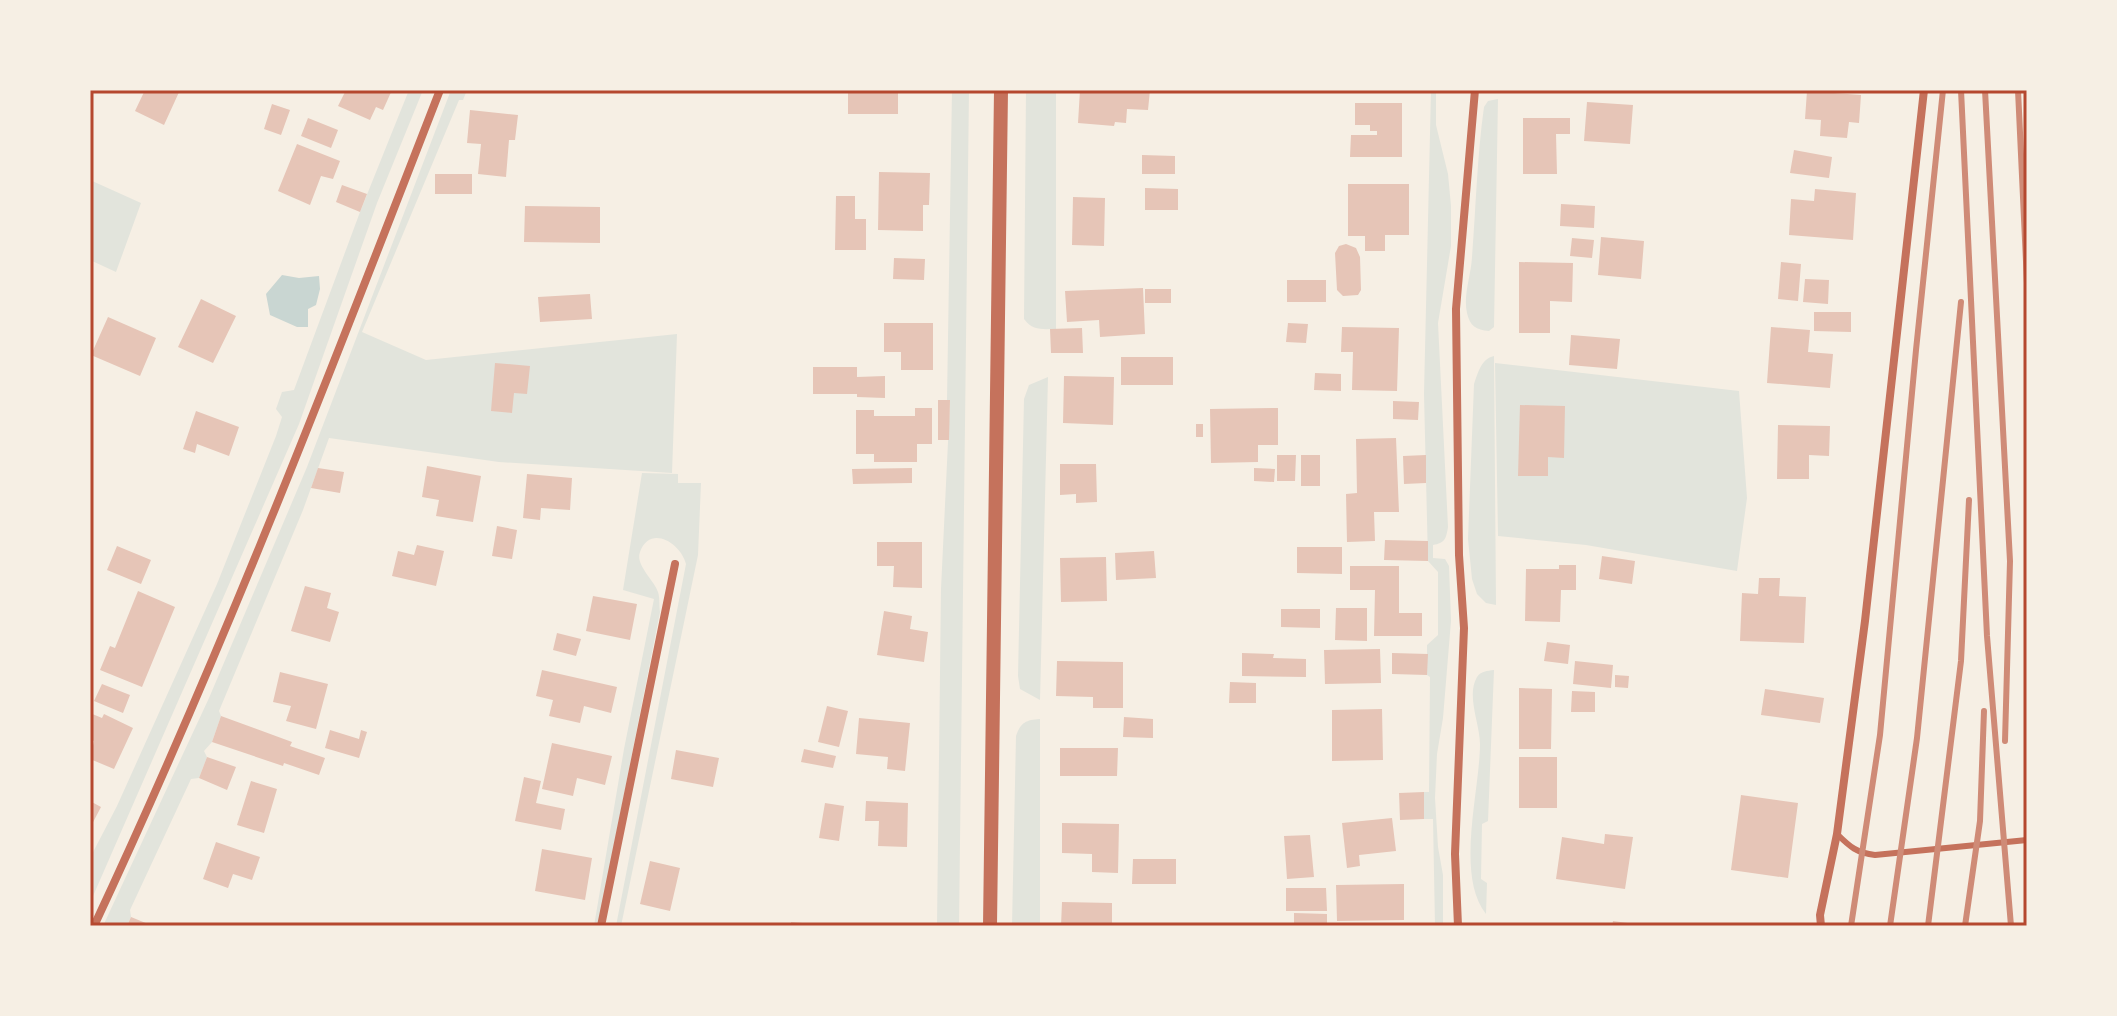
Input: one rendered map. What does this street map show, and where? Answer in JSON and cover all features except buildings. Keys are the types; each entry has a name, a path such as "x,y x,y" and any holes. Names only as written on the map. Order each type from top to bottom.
{"street":[{"path":"94,926 234,610 295,463 440,90"},
{"path":"990,926 1001,90"},
{"path":"1458,926 1455,854 1464,628 1459,540 1456,309 1475,90"},
{"path":"1821,926 1824,891 1837,834 1891,406 1924,90"},
{"path":"601,926 675,564"}],"lane":[{"path":"1837,834 1851,849 1875,855 2027,840"}],"shaded area":[{"path":"409,90 423,90 377,203 299,424 90,903 90,858 117,806 217,584 276,436 282,417 276,409 282,392 294,390"},
{"path":"451,90 467,90 463,100 459,100 362,332 426,360 677,334 672,473 499,462 329,438 303,510 219,711 221,716 212,742 204,751 207,757 199,778 191,779 130,910 127,926 103,926 209,698 307,467"},
{"path":"952,90 969,90 959,926 937,926 941,589 950,400 947,400"},
{"path":"1026,90 1056,90 1056,329 1034,327 1024,319"},
{"path":"1431,90 1436,90 1436,125 1448,174 1451,206 1451,246 1438,323 1448,527 1444,540 1433,545 1433,558 1445,559 1449,566 1451,621 1435,798 1443,875 1443,926 1435,926 1433,819 1424,819 1424,792 1429,792 1430,677 1427,675 1427,645 1438,635 1438,572 1428,561 1424,394"},
{"path":"1498,99 1494,327 1489,331 1472,324 1466,299 1484,107 1488,101"},
{"path":"90,180 141,203 116,272 90,260"},
{"path":"282,275 299,278 319,276 316,305 308,309 308,327 297,327 270,315 266,294"},
{"path":"1494,356 1496,605 1486,603 1477,594 1472,579 1468,539 1474,384 1483,363"},
{"path":"1495,363 1739,391 1747,498 1737,571 1586,545 1498,536"},
{"path":"1048,377 1040,700 1020,689 1018,676 1024,399 1029,385"},
{"path":"642,473 678,474 678,483 701,483 698,555 621,926 616,926 686,564 678,549 658,538 651,539 640,552 642,567 658,592 660,612 598,926 594,926 624,749 654,599 623,590"},
{"path":"1494,670 1488,821 1482,824 1481,879 1487,883 1486,914 1477,897 1470,855 1480,744 1473,693 1479,675"},
{"path":"1040,719 1040,926 1012,926 1016,736 1025,723"}],"railway":[{"path":"1851,926 1880,735 1943,90"},
{"path":"1961,90 1987,636 2011,926"},
{"path":"1985,90 2010,561 2005,741"},
{"path":"2018,90 2027,283"},
{"path":"1890,926 1917,738 1961,302"},
{"path":"1928,926 1961,661 1969,500"},
{"path":"1965,926 1980,821 1984,711"}]}
